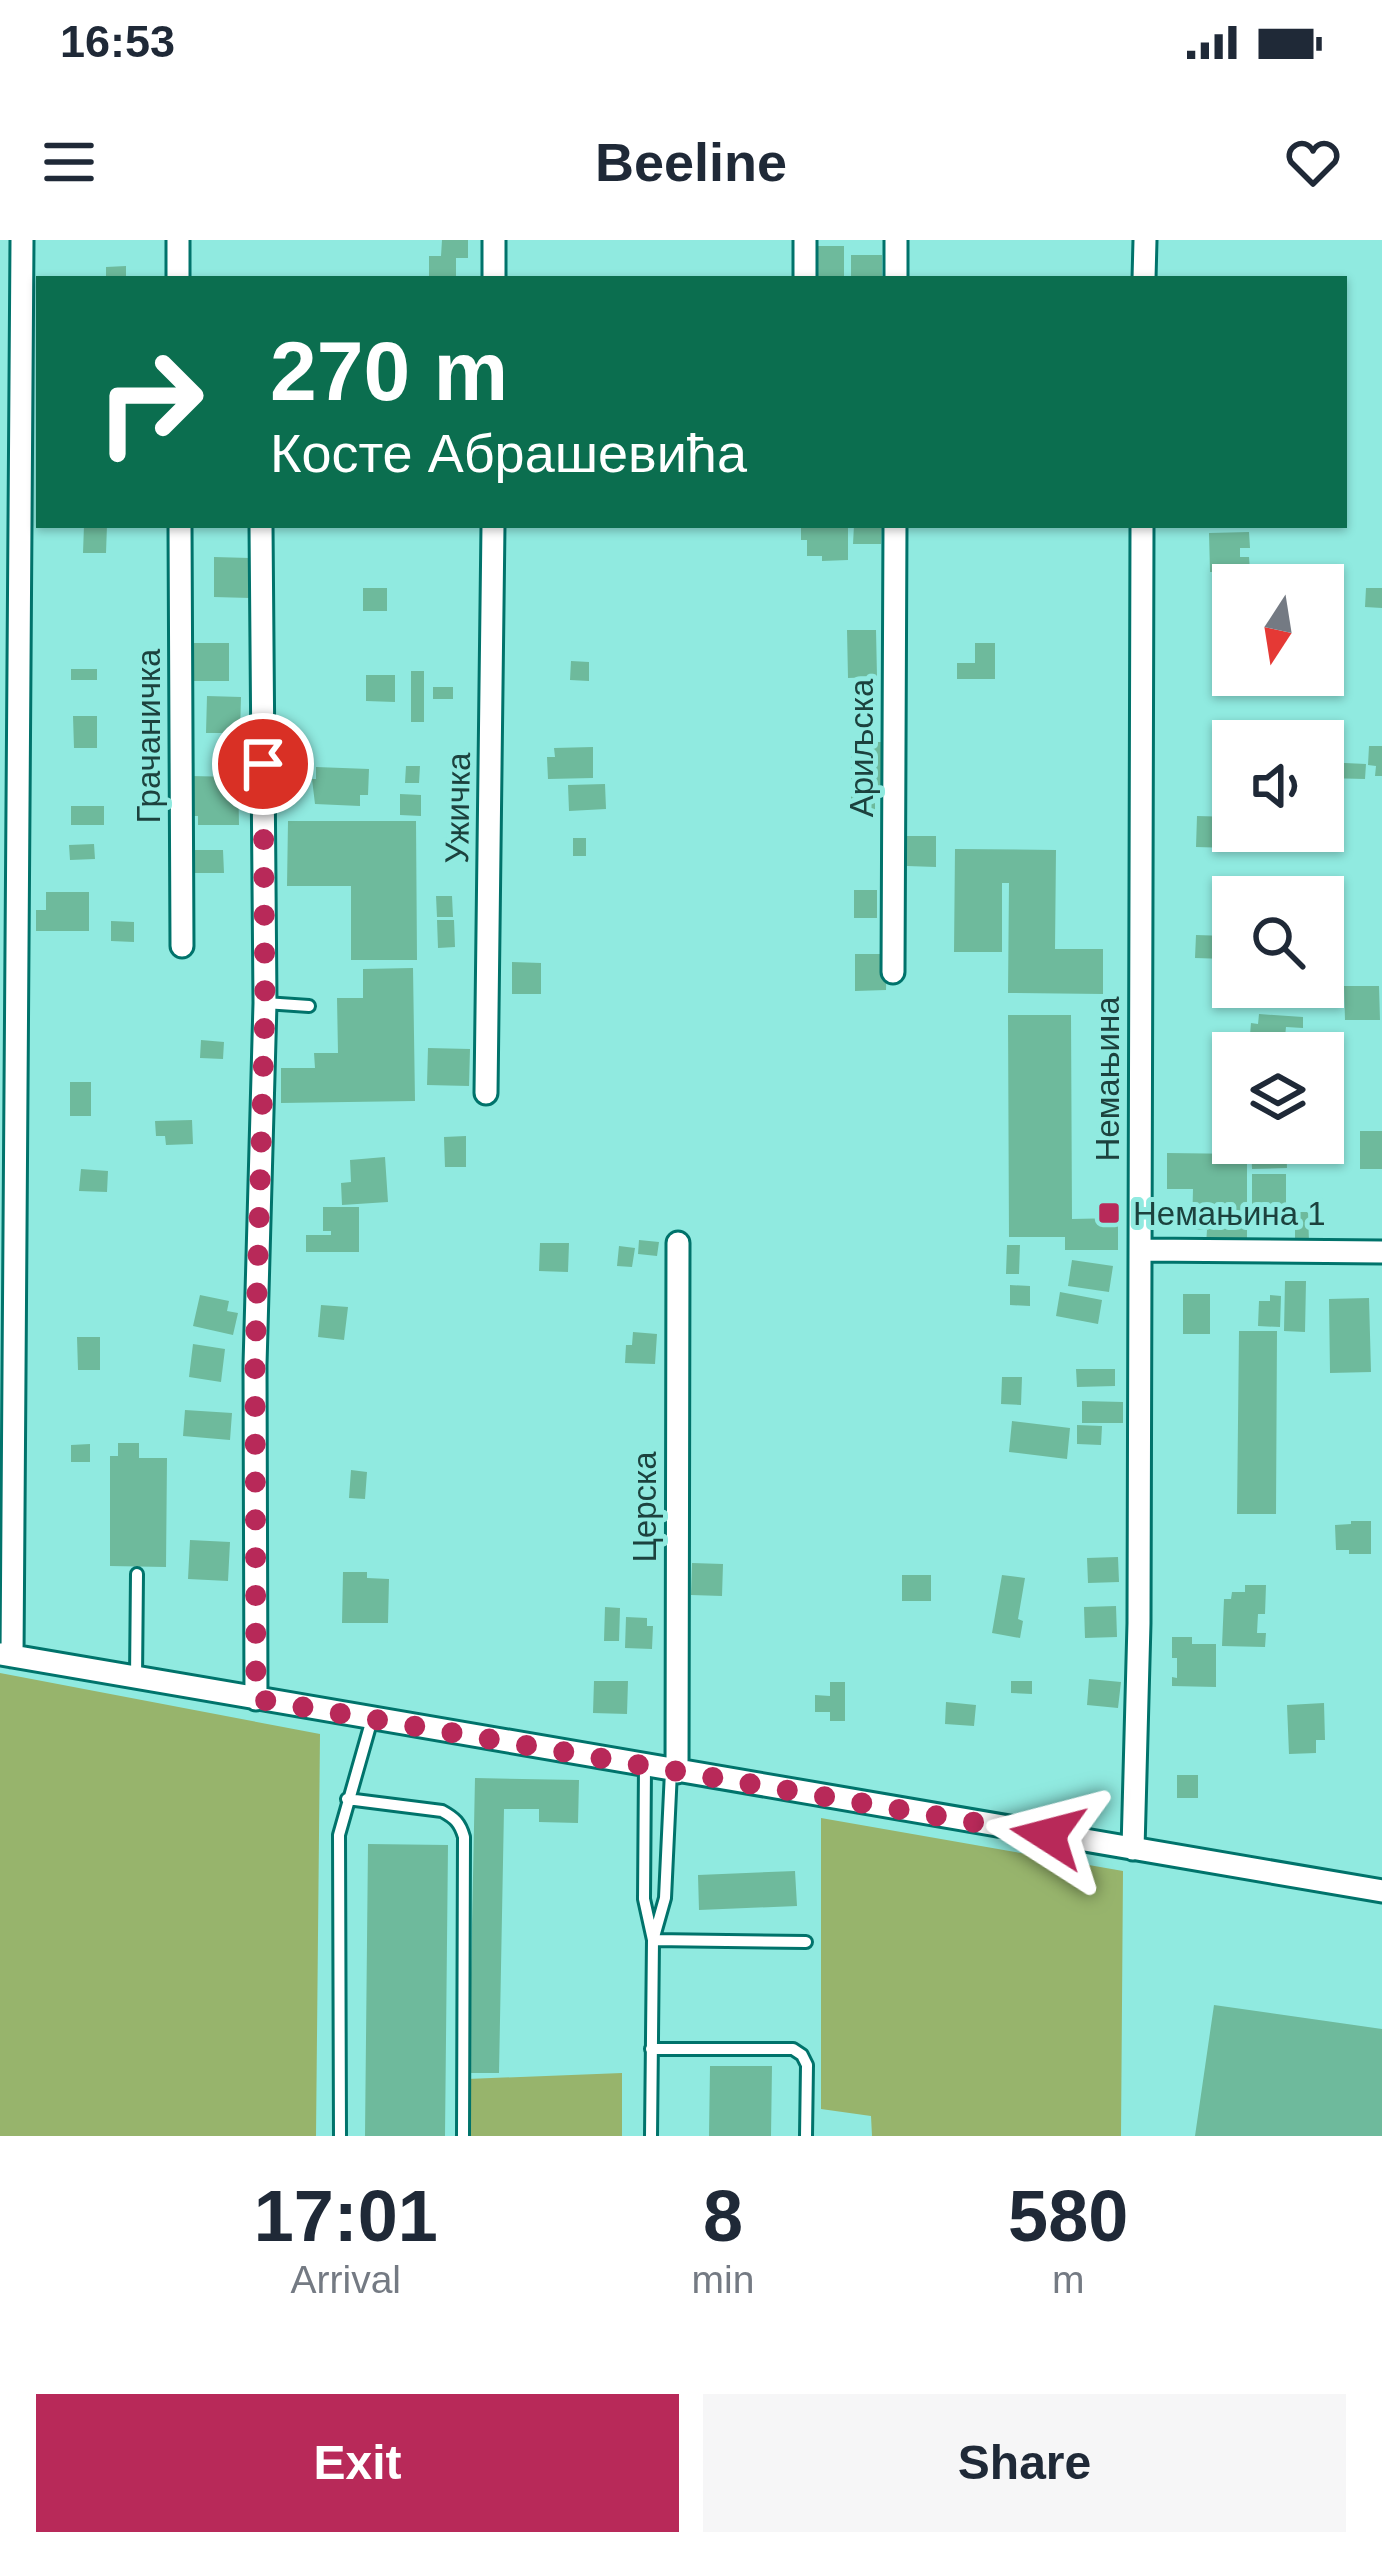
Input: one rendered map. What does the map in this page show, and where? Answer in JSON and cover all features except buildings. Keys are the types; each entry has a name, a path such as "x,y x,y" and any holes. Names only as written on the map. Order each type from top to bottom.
{"street":[{"path":"22,240 6,1655 1382,1892"},
{"path":"178,240 178,276"},
{"path":"494,240 494,276"},
{"path":"805,276 806,240"},
{"path":"896,240 896,276"},
{"path":"1144,240 1144,276"},
{"name":"Грачаничка","path":"180,528 182,946"},
{"path":"256,1699 255,1365 265,1004 261,528"},
{"name":"Ужичка","path":"486,1093 493,528"},
{"name":"Ариљска","path":"893,972 895,528"},
{"name":"Немањина","path":"1133,1849 1141,1250 1142,528"},
{"name":"Церска","path":"674,1771 678,1243"},
{"path":"1141,1250 1382,1252"}],"lane":[{"path":"265,1004 309,1006"},
{"path":"136,1678 137,1574"},
{"path":"340,2136 338,1835 372,1719"},
{"path":"645,1766 644,1899 653,1940 651,2136"},
{"path":"653,1940 665,1898 674,1771"},
{"path":"347,1799 442,1811 460,1825 464,1837 463,2136"},
{"path":"653,1940 806,1942"},
{"path":"651,2049 794,2049 807,2065 806,2136"}],"green space":[{"path":"0,1673 320,1734 316,2136 0,2136"},
{"path":"821,1818 1123,1871 1121,2136 872,2136 871,2116 821,2109"},
{"path":"622,2073 622,2136 467,2136 467,2079"}],"place":[{"name":"Немањина 1","path":"1109,1213"}],"route":[{"path":"263,764 265,1004 255,1365 256,1699 1048,1835"}]}
